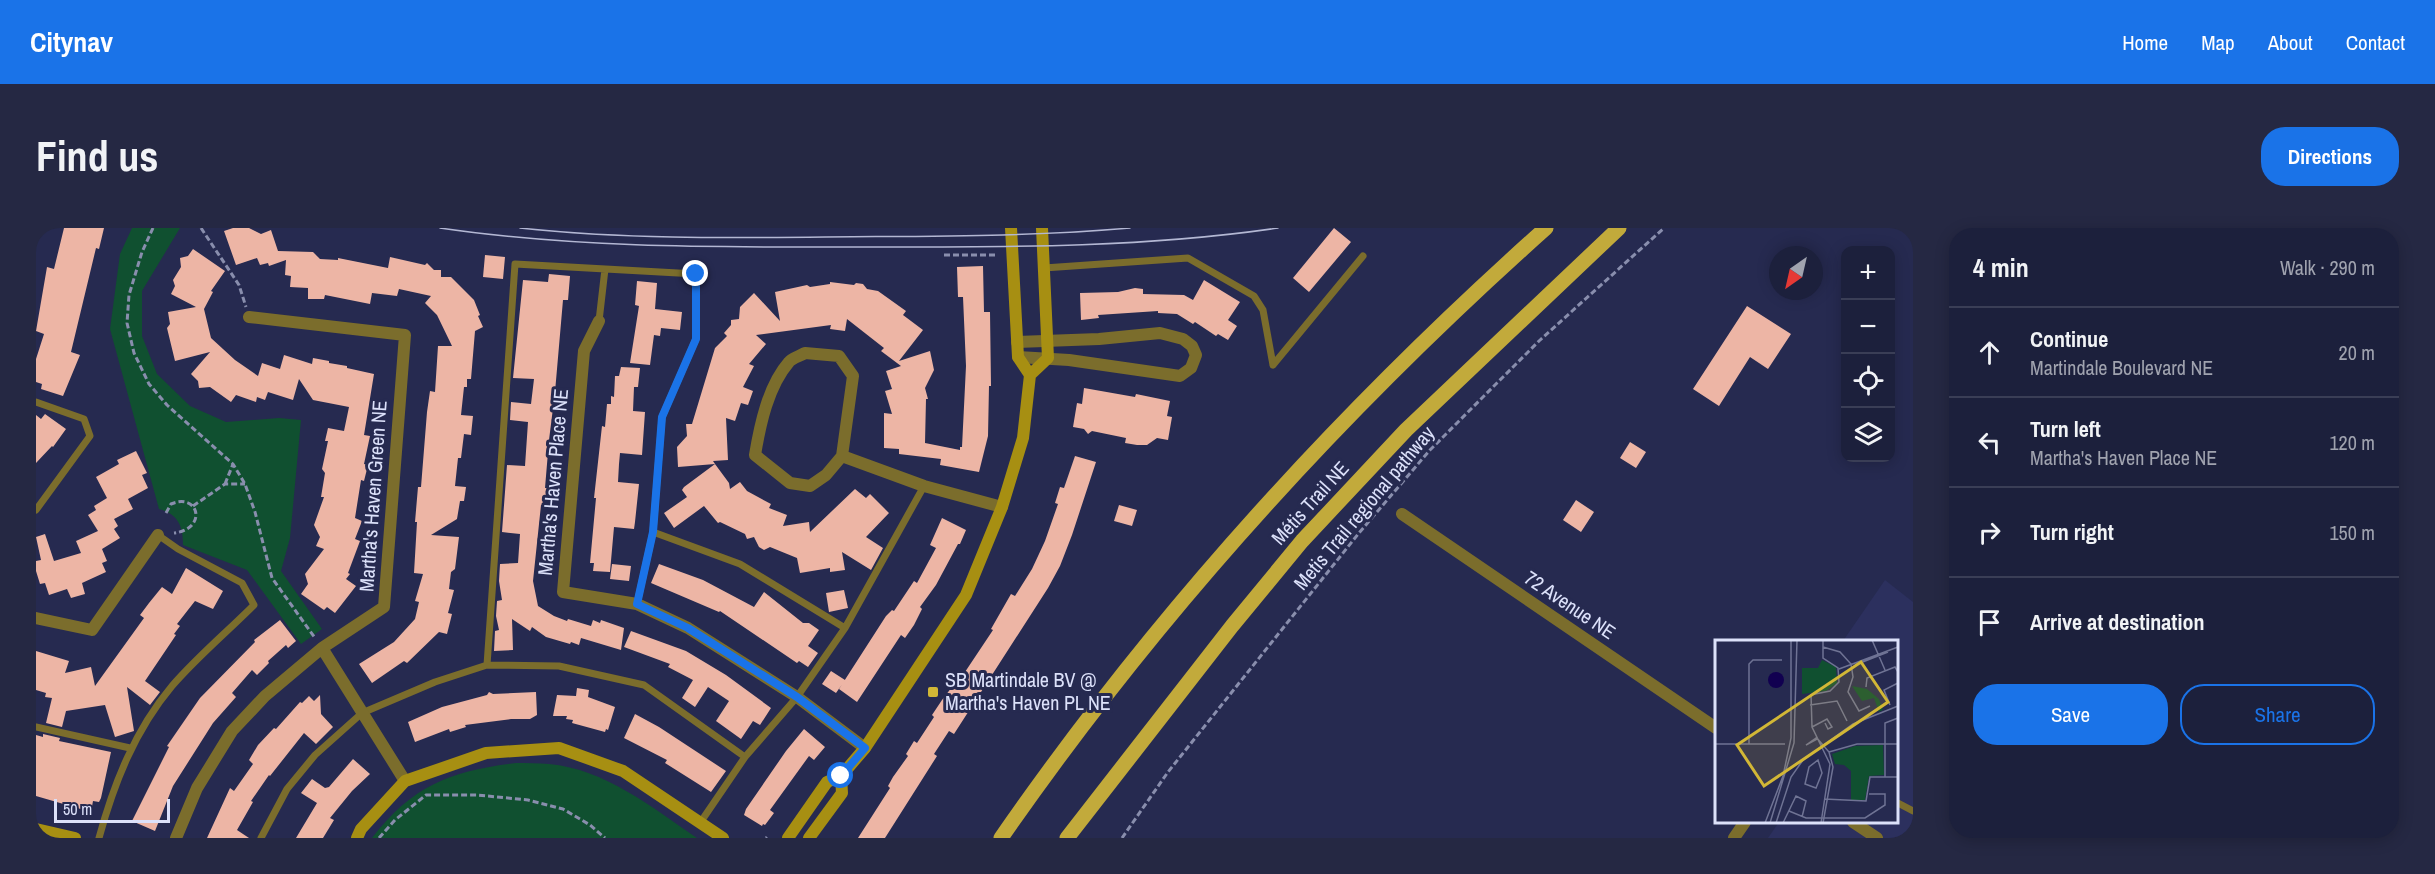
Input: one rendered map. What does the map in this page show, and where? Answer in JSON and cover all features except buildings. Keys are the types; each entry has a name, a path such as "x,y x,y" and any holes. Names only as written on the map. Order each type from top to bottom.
{"main road":[{"name":"Métis Trail NE","path":"1001,838 1122,673 1232,543 1404,359 1546,228"},
{"name":"Métis Trail NE","path":"1067,838 1232,626 1302,541 1406,430 1619,228"}],"street":[{"path":"788,838 826,782 841,776 865,748 966,595 1002,507 1023,438 1030,375 1018,357 1011,228"},
{"path":"1030,375 1048,358 1042,228"},
{"name":"Martha's Haven Green NE","path":"176,838 197,788 232,730 265,696 322,648 384,607 405,335 249,317"},
{"name":"Martha's Haven Place NE","path":"599,321 584,351 563,591 637,604 688,628 797,697 865,748"},
{"path":"1017,342 1099,339 1161,333 1174,335 1190,344 1196,355 1191,368 1180,376 1048,358 1018,357"},
{"path":"805,353 839,356 853,376 842,456 826,475 810,486 790,483 755,455 760,429 775,383 790,360 805,353"},
{"path":"842,456 924,486 1002,507"},
{"name":"72 Avenue NE","path":"1402,514 1715,727"},
{"path":"36,618 92,630 158,535"},
{"path":"322,648 405,781"},
{"path":"357,838 361,829 405,781 486,753 559,748 623,771 723,838"},
{"path":"809,838 842,793 841,776"},
{"path":"1734,838 1744,823"},
{"path":"1854,823 1877,838"},
{"path":"36,829 75,838"}],"lane":[{"path":"1044,268 1188,258 1254,296 1263,310 1273,365 1363,256"},
{"path":"487,665 515,264 696,274 696,339 662,417 653,532 637,604"},
{"path":"599,321 605,269"},
{"path":"36,402 84,419 90,436 36,510"},
{"path":"700,823 745,756 797,697 845,628 924,486"},
{"path":"653,532 740,564 845,628"},
{"path":"99,838 130,748 172,686 254,605 242,583 178,549 158,535"},
{"path":"261,838 287,789 315,754 362,713 435,682 487,665 559,666 644,685 745,756"},
{"path":"36,727 130,748"},
{"path":"1898,803 1913,811"}],"path":[{"path":"153,228 142,252 129,295 128,322 134,353 148,384 233,464 245,484 255,512 272,578 322,648"},
{"path":"201,228 239,285 249,317"},
{"name":"Metis Trail regional pathway","path":"1122,838 1175,762 1359,533 1430,450 1539,341 1664,228"},
{"path":"944,255 997,255"},
{"path":"193,506 225,484 233,464"},
{"path":"225,484 245,484"},
{"path":"158,535 186,531 191,528 196,517 193,506 183,501 168,508 166,513"},
{"path":"379,838 395,820 426,795 477,795 528,800 563,809 590,825 606,838"}],"shaded area":[{"path":"1885,580 1913,602 1913,838 1768,838 1778,823 1898,823 1898,640 1844,640"}],"green space":[{"path":"132,228 180,228 142,291 142,336 157,374 190,406 226,422 279,418 301,420 290,538 281,571 322,629 301,644 247,570 183,545 178,522 171,514 159,509 110,329 120,254"},
{"path":"516,763 549,764 590,773 628,792 697,838 372,838 403,805 418,793 435,784 472,771"}],"tram line":[{"path":"440,228 546,240 706,247 1073,245 1227,235 1278,228"},
{"path":"520,228 634,236 749,238 978,236 1130,228"}],"place":[{"name":"SB Martindale BV @ Martha's Haven PL NE","path":"933,692"}],"route":[{"path":"696,274 696,339 662,417 653,532 637,604 688,628 797,697 852,736 865,748 841,776"}]}
